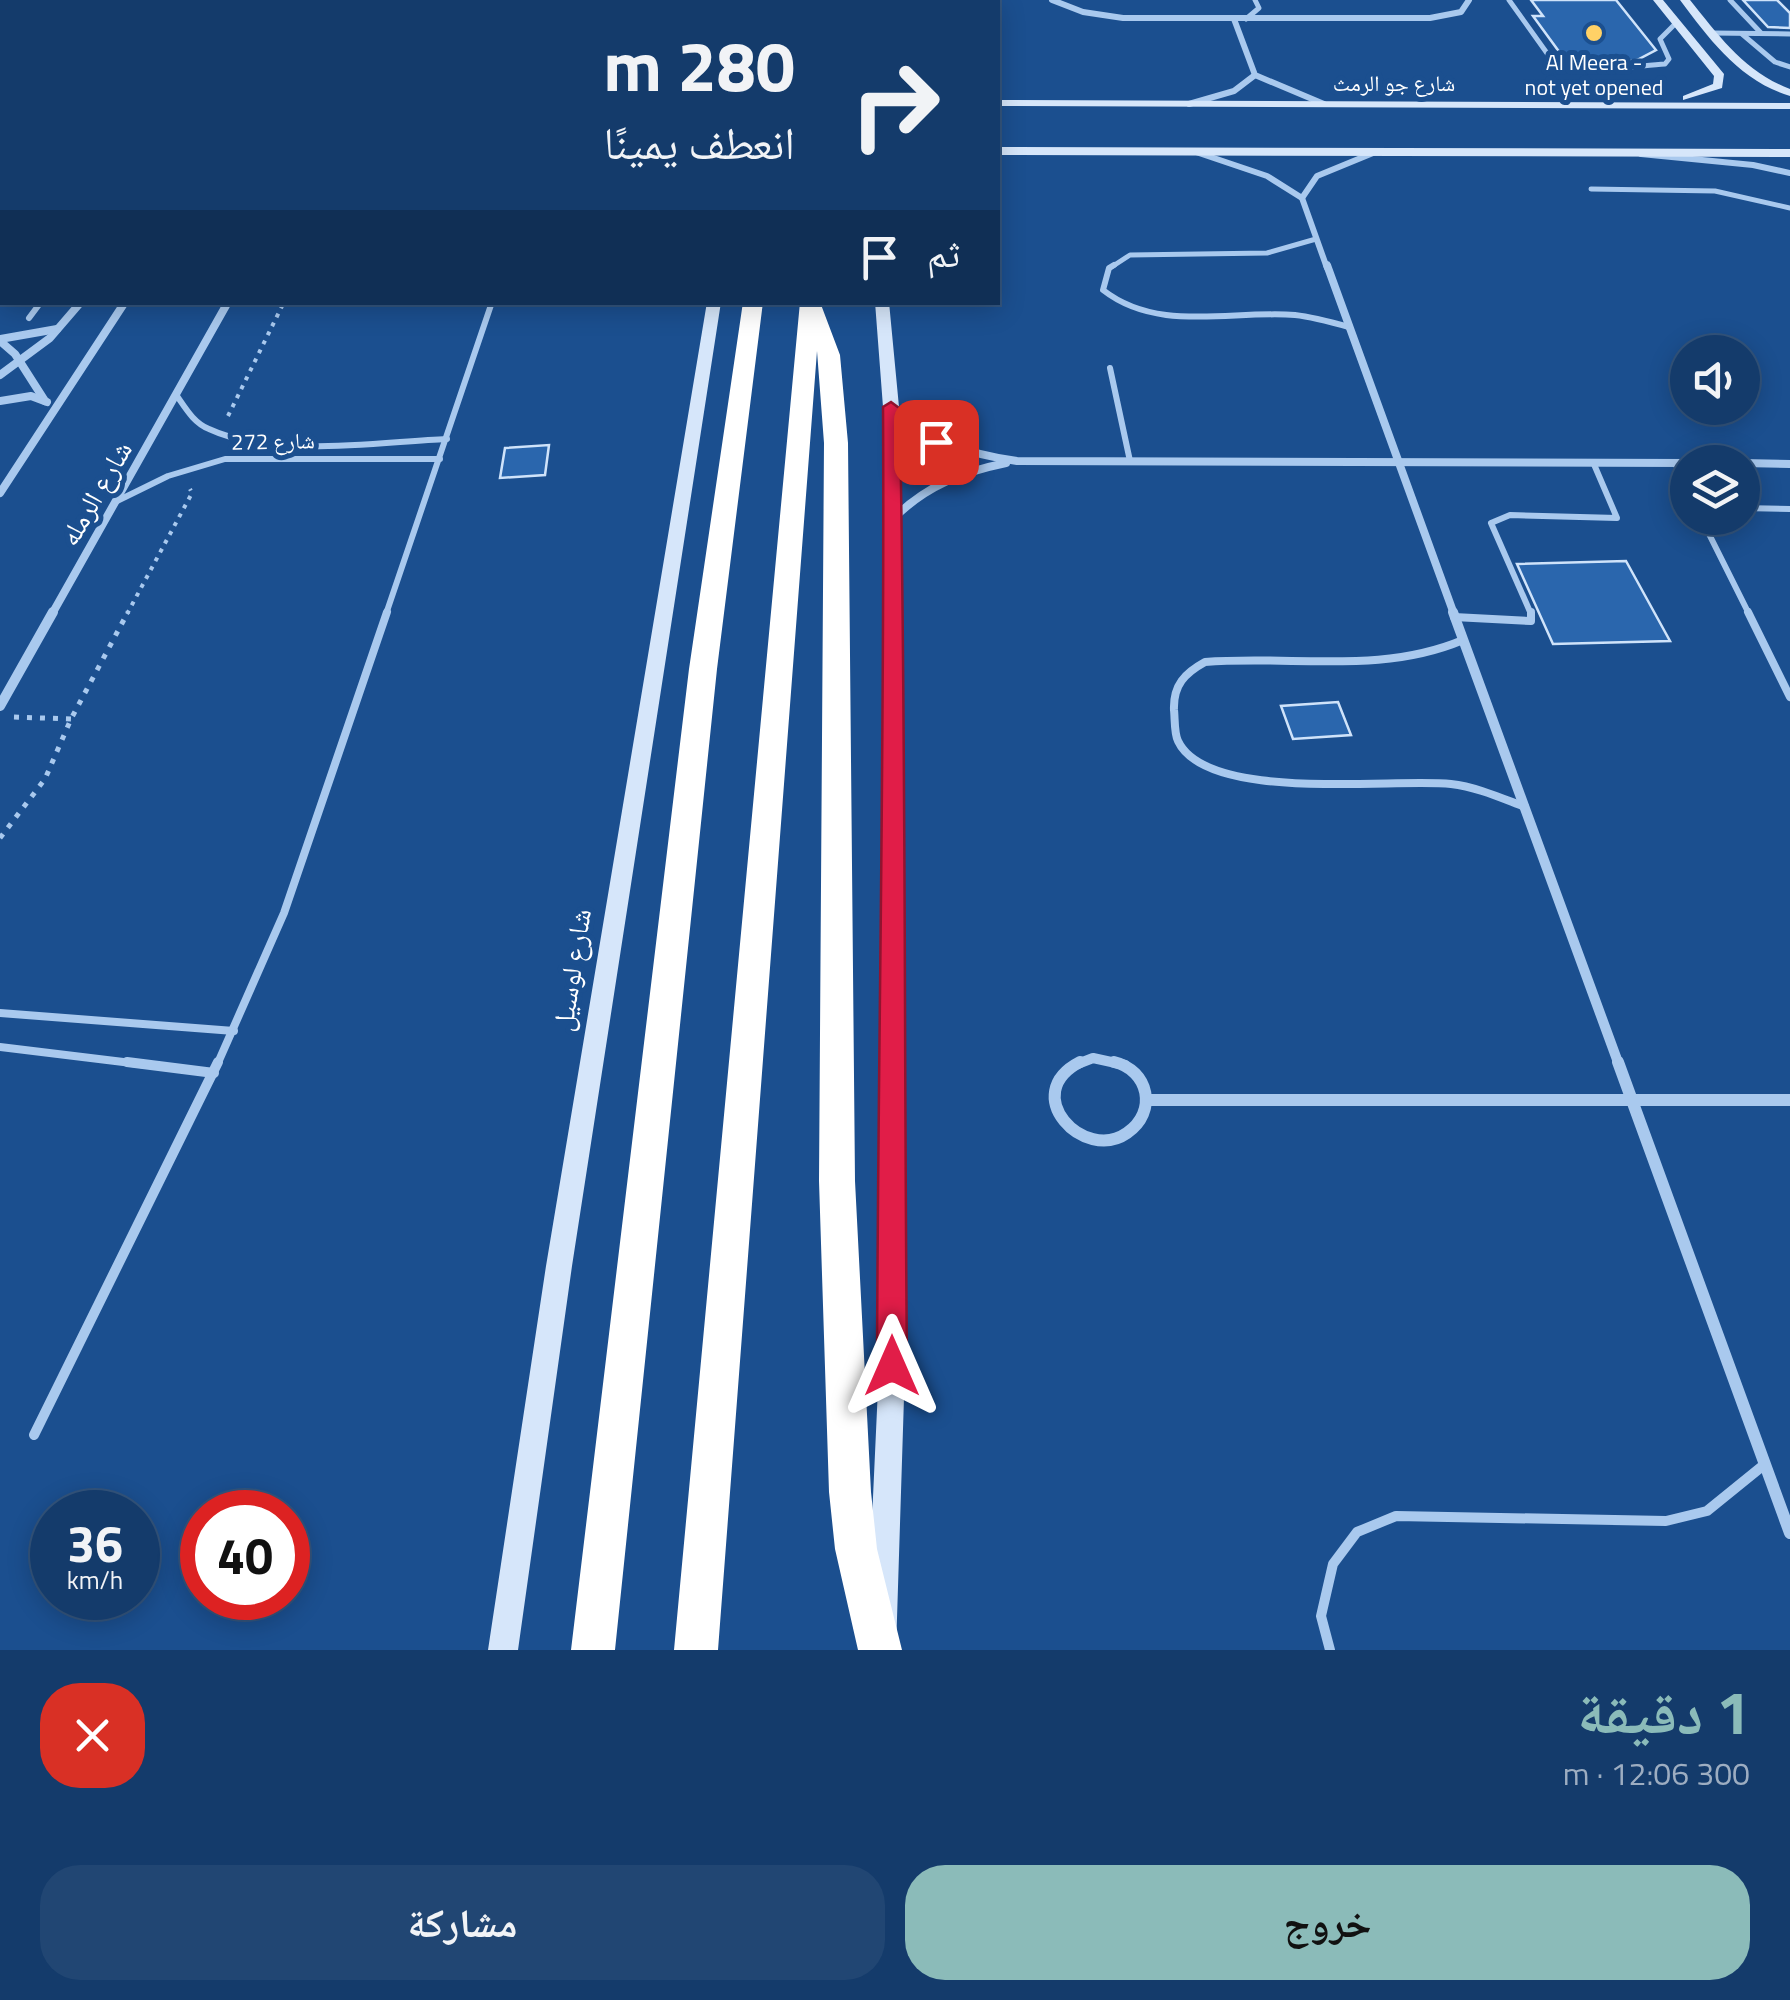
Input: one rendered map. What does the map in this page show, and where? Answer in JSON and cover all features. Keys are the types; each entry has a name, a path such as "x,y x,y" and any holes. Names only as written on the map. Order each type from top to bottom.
{"highway":[{"path":"593,1650 704,669 753,305"},
{"path":"696,1650 810,306"},
{"path":"810,306 829,355 836,443 840,783 837,1181 850,1492 862,1581 880,1650"}],"street":[{"path":"1052,0 1083,12 1123,18 1234,19 1430,18 1461,12 1469,0"},
{"path":"1658,0 1715,68 1721,82 1703,93 1662,104"},
{"path":"1685,0 1750,76 1790,93"},
{"path":"1234,19 1255,75 1324,104"},
{"path":"1189,104 1234,91 1255,75"},
{"name":"شارع جو الرمث","path":"1000,103 1790,106"},
{"path":"1000,115 1235,114 1285,104"},
{"path":"1635,153 1704,143 1790,143"},
{"path":"1000,151 1790,153"},
{"path":"1195,152 1268,176 1302,198 1790,1534"},
{"path":"1302,198 1317,176 1372,152"},
{"path":"1635,153 1676,161 1742,162 1790,173"},
{"path":"0,375 62,327 80,305"},
{"path":"0,493 123,305"},
{"name":"شارع الرمله","path":"0,706 226,305"},
{"name":"شارع لوسيل","path":"503,1650 562,1246 714,305"},
{"path":"880,1650 892,1366 894,519 891,407 882,305"},
{"path":"0,340 62,327"},
{"path":"0,340 20,360 54,412"},
{"path":"0,402 31,396 46,401"},
{"path":"891,407 908,424 948,448 1017,461 1670,462"},
{"path":"894,519 917,496 942,481 972,469 1017,461"},
{"path":"1760,463 1790,464"},
{"path":"1101,1059 1130,1069 1141,1080 1148,1100 1139,1125 1128,1134 1105,1140 1081,1134 1068,1125 1058,1113 1054,1093 1066,1069 1078,1062 1101,1059"},
{"path":"1148,1100 1790,1100"}],"lane":[{"path":"1246,19 1258,8 1254,0"},
{"path":"1509,0 1551,59 1576,68 1665,64 1669,59 1660,38 1677,22"},
{"path":"1730,0 1761,34"},
{"path":"1712,34 1790,34"},
{"path":"1742,34 1775,62 1790,67"},
{"path":"1591,189 1700,190 1790,208"},
{"path":"1316,239 1290,250 1267,253 1130,255 1108,268 1103,290 1120,304 1146,313 1291,315 1348,327"},
{"path":"29,318 38,305"},
{"path":"34,1434 214,1074 284,912 491,305"},
{"path":"1110,368 1130,462"},
{"name":"شارع 272","path":"176,396 202,426 252,440 447,438"},
{"name":"شارع 272","path":"115,502 179,472 243,457 440,459"},
{"path":"1454,617 1531,621 1531,609 1492,523 1510,514 1618,518 1593,462"},
{"path":"1760,508 1790,509"},
{"path":"1709,535 1790,696"},
{"path":"1463,640 1437,652 1400,660 1206,662 1184,674 1174,688 1178,741 1201,764 1238,780 1451,784 1525,807"},
{"path":"1777,670 1790,670"},
{"path":"0,1013 234,1031"},
{"path":"0,1047 214,1074"},
{"path":"1330,1650 1322,1616 1333,1564 1357,1532 1396,1516 1666,1521 1707,1512 1764,1464"}],"path":[{"path":"407,0 432,0"},
{"path":"202,426 225,422 283,305"},
{"path":"0,838 44,779 71,719 192,493 179,472"},
{"path":"0,717 71,719"}],"building":[{"name":"Al Meera - not yet opened","path":"1531,0 1616,0 1656,50 1637,60 1621,62 1563,57 1533,16 1543,16"},
{"path":"1743,0 1777,0 1790,13 1790,28 1768,27"},
{"path":"549,445 545,475 500,478 505,448"},
{"path":"1626,561 1670,641 1553,644 1517,564"},
{"path":"1338,702 1351,735 1293,739 1281,706"}],"place":[{"name":"Al Meera - not yet opened","path":"1594,33"}],"route":[{"path":"892,1366 890,1008 895,694 891,407 936,442"}]}
